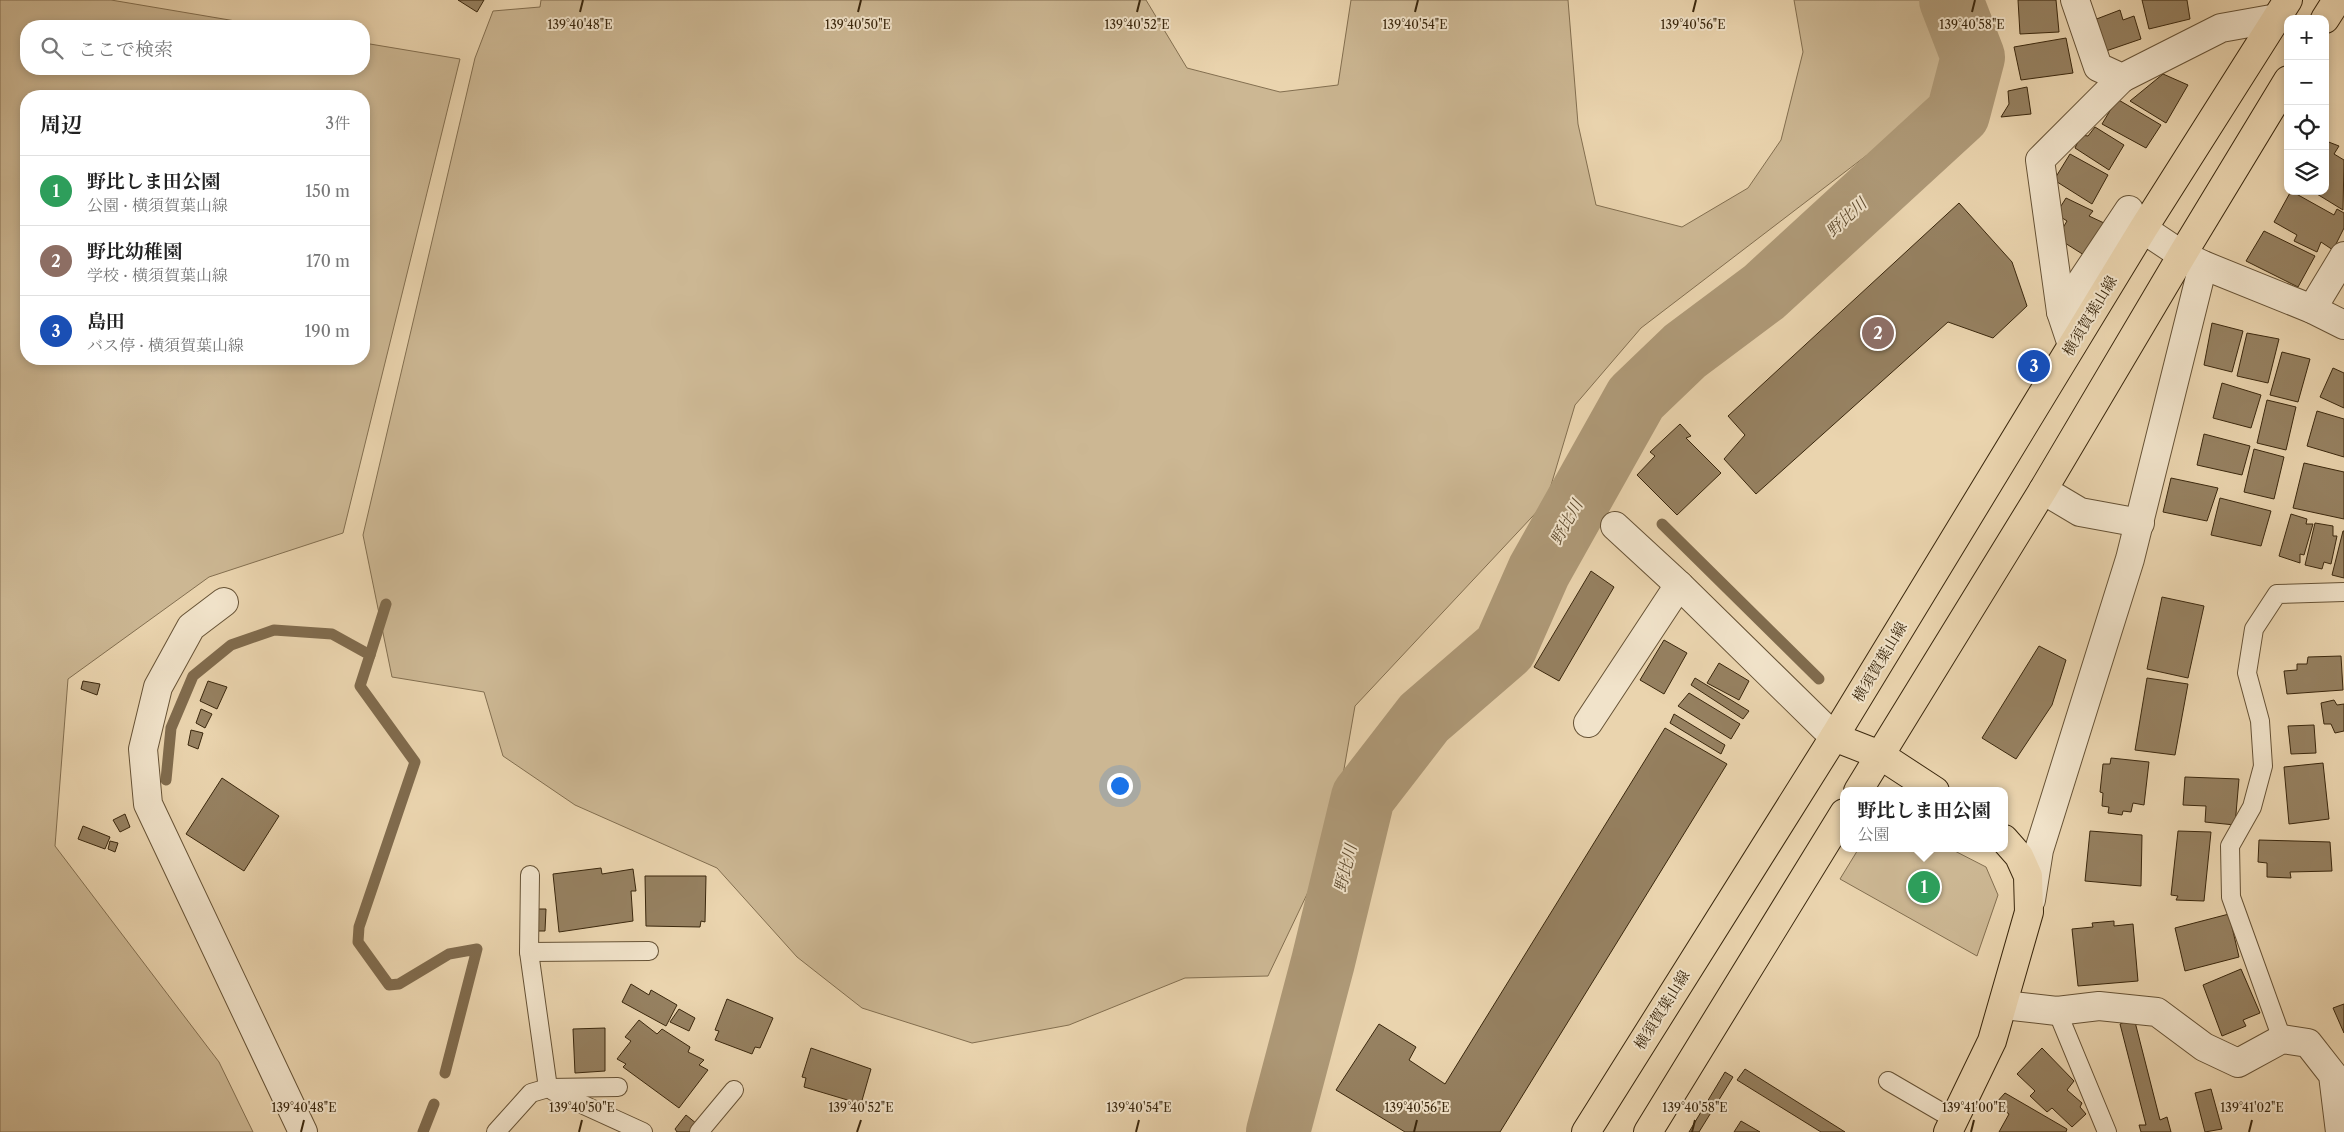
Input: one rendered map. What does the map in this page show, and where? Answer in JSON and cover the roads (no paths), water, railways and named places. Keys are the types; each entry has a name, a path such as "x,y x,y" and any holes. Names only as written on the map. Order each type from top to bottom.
{"main road":[{"path":"2327,15 2336,0"},
{"name":"横須賀葉山線","path":"1586,1132 1834,737 2072,345 2136,220 2282,9"},
{"path":"1860,787 2043,490 2192,260 2284,88"},
{"path":"1834,737 1880,755 1929,787"},
{"path":"1648,1132 1840,820"},
{"path":"1952,1126 1992,1041 2004,1005 2029,912 2028,876 2019,856 2008,843"}],"street":[{"path":"2075,0 2098,67 2122,78"},
{"path":"2072,345 2061,312 2040,160 2122,78 2221,28 2282,9"},
{"path":"2061,312 2136,220 2192,260 2312,309 2344,325"},
{"path":"2312,309 2344,256"},
{"path":"2029,912 2039,850 2140,523 2192,260"},
{"path":"2043,490 2080,512 2140,523"},
{"path":"1615,526 1679,585 1834,737"},
{"path":"1588,723 1679,585"},
{"path":"224,602 192,626 158,687 143,749 148,804 303,1132"},
{"path":"2004,1005 2057,1011 2099,1006 2157,1012 2204,1047 2238,1064 2282,1039 2308,1043 2333,1075 2340,1092 2340,1132"}],"lane":[{"path":"2282,1039 2231,897 2230,846 2252,807 2263,766 2260,721 2247,673 2254,629 2278,594 2344,592"},
{"path":"530,875 529,952 548,1088"},
{"path":"529,952 648,951"},
{"path":"2057,1011 2107,1132"},
{"path":"1888,1081 1952,1126"},
{"path":"496,1132 531,1093 548,1088 618,1087"},
{"path":"548,1088 643,1132"},
{"path":"699,1132 734,1090"}],"waterway":[{"name":"野比川","path":"1278,1132 1323,962 1363,797 1424,718 1505,648 1539,571 1636,398 1685,351 1764,292 1958,114 1973,57 1951,0"},
{"path":"1662,524 1819,679"},
{"path":"370,655 386,604"},
{"path":"166,780 171,728 193,676 231,645 274,630 332,634 370,655 360,686 415,762 359,927 358,942 389,985 399,984 449,954 477,949 445,1073"},
{"path":"423,1132 434,1104"}],"place":[{"name":"野比幼稚園","path":"1878,333"},
{"name":"島田","path":"2034,366"},
{"name":"野比しま田公園","path":"1924,887"}]}
